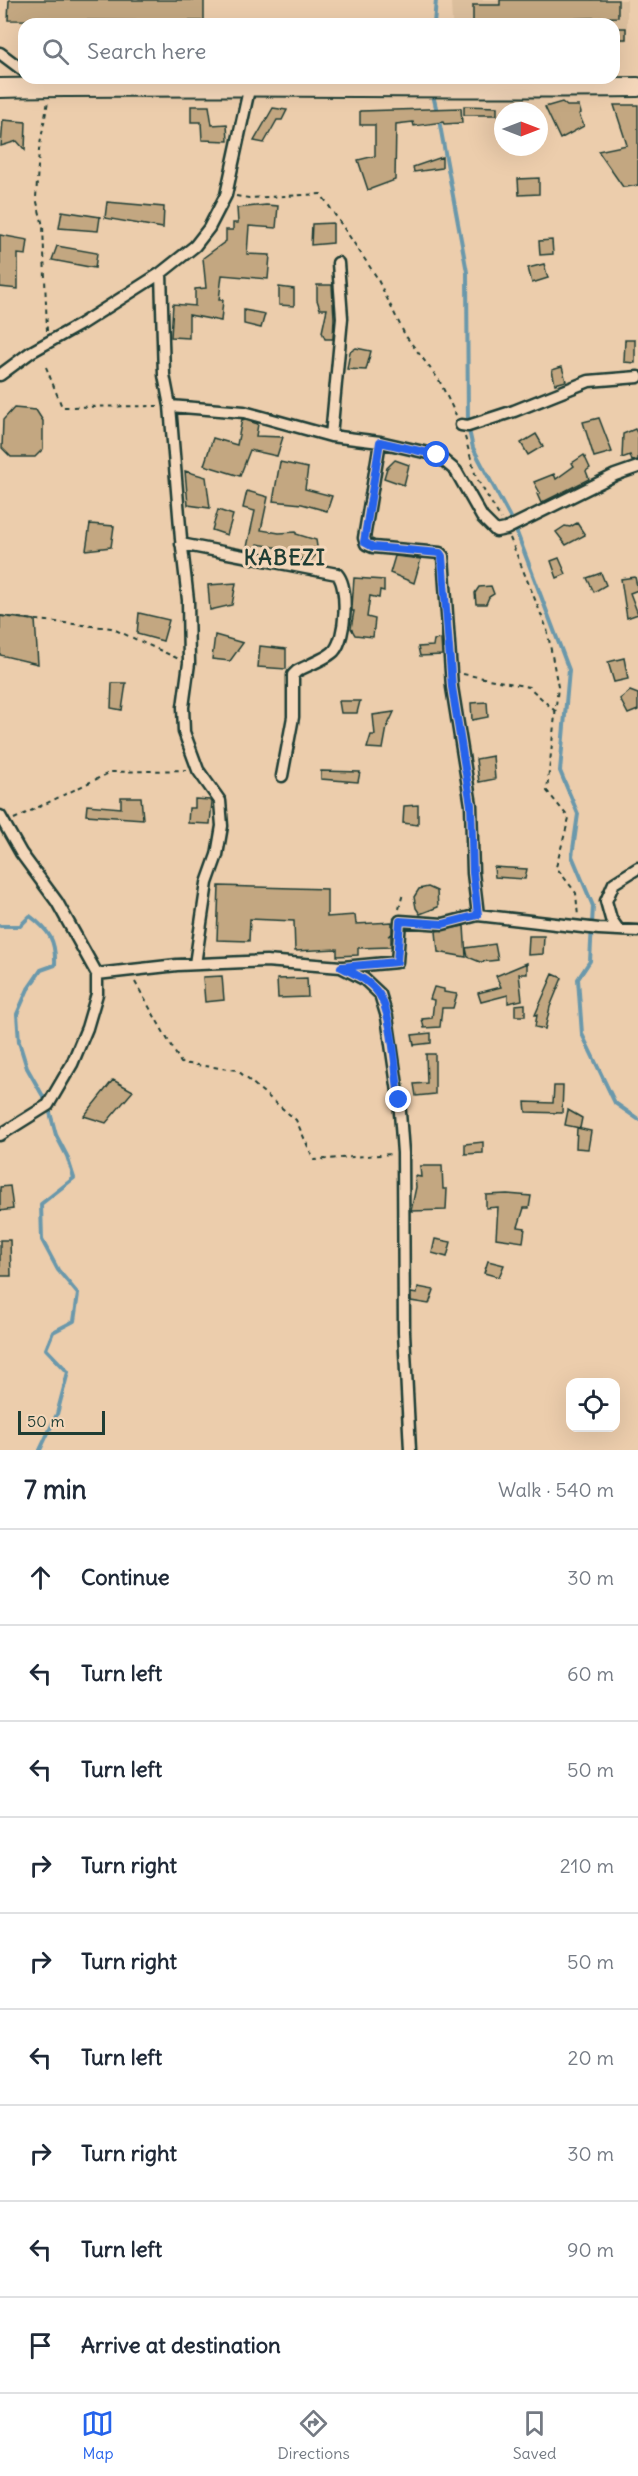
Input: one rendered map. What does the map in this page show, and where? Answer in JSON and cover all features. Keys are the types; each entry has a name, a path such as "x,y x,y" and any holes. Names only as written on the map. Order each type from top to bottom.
{"highway":[{"path":"0,88 38,84 638,87"}],"street":[{"path":"0,53 18,66"},
{"path":"0,375 48,342 161,273 195,246 209,228 226,195 249,85"},
{"path":"331,436 342,318 338,263"},
{"path":"161,273 164,375 170,406 188,600 189,663 183,707 184,732 198,770 220,801 222,826 217,855 207,884 195,964"},
{"path":"461,425 468,426 514,411 589,381 638,377"},
{"path":"170,406 244,412 331,436 380,442 437,455 456,471 482,517 493,530 506,529 615,475 638,467"},
{"path":"380,442 364,542 373,547 440,553 442,556 451,671 471,805 473,873 478,915"},
{"path":"181,544 338,574 342,579 345,588 343,634 339,645 333,653 293,675 293,717 282,776"},
{"path":"0,1135 48,1105 72,1064 87,1028 97,994 97,974 57,902 21,854 2,820"},
{"path":"618,929 611,919 606,901 614,883 638,868"},
{"path":"97,974 195,964 266,961 341,967 397,962 400,921 443,924 478,915 638,931"},
{"path":"341,967 364,979 380,994 387,1017 399,1100 403,1153 404,1332 410,1450"}],"path":[{"path":"38,84 39,150 36,198 43,226 48,342"},
{"path":"226,195 249,198 321,194 376,276 405,335 439,380 461,425 476,477 506,529 547,629 558,687 547,791 569,818 556,867 576,893 579,926"},
{"path":"46,367 62,407 170,406"},
{"path":"0,616 111,628 189,663"},
{"path":"451,671 529,687 555,711"},
{"path":"2,820 111,772 198,770"},
{"path":"400,921 399,908 403,892"},
{"path":"128,971 181,1064 237,1070 296,1120 315,1160 403,1153"}],"shaded area":[{"path":"451,0 627,0 627,41 620,41 620,18 452,18"}],"building":[{"path":"9,0 204,0 204,18 18,18 18,20 8,20"},
{"path":"500,0 618,0 618,17 473,18 473,5 500,5"},
{"path":"620,28 626,28 626,39 620,39"},
{"path":"562,102 567,106 579,106 581,113 579,114 584,126 560,139 548,113 548,106"},
{"path":"614,105 638,105 638,185 623,187 598,151 627,145"},
{"path":"191,106 209,106 212,125 227,124 228,141 202,140 201,122 191,122"},
{"path":"464,106 494,107 494,115 464,115"},
{"path":"273,108 287,110 282,120 277,120 264,143 254,141"},
{"path":"461,108 462,123 444,124 443,122 414,126 413,122 396,124 395,180 368,190 358,160 375,156 375,125 360,125 360,111"},
{"path":"3,120 26,122 25,150 17,141 1,146"},
{"path":"442,157 442,168 414,172 413,167"},
{"path":"539,178 539,194 519,195 518,179"},
{"path":"107,202 164,207 163,228 105,218"},
{"path":"278,206 276,228 249,226 247,254 270,255 268,279 222,275 219,300 223,300 221,321 189,315 189,338 171,337 173,304 195,306 195,289 206,288 203,258 226,241 226,230 233,230 233,223 238,223 237,208"},
{"path":"62,211 100,217 98,231 59,228"},
{"path":"333,223 333,243 311,245 312,224"},
{"path":"0,235 28,240 26,255 18,254 18,289 0,287"},
{"path":"552,240 553,254 540,255 539,241"},
{"path":"57,246 97,253 95,268 52,260"},
{"path":"544,264 548,278 532,283 528,268"},
{"path":"317,285 332,285 333,339 325,339 322,332 327,309 320,309 317,300"},
{"path":"279,287 294,289 294,306 279,305"},
{"path":"244,310 265,314 261,328 244,324"},
{"path":"625,340 635,340 635,363 624,362"},
{"path":"356,348 371,351 366,370 347,369 350,352"},
{"path":"562,367 566,381 555,384 552,370"},
{"path":"14,408 36,410 43,421 43,449 35,457 11,457 2,448 3,420"},
{"path":"599,418 612,452 594,457 583,422"},
{"path":"242,419 258,424 256,436 283,437 277,456 250,450 240,476 204,465 213,438 237,445"},
{"path":"635,429 638,435 638,460 632,461 630,455 622,458 623,434"},
{"path":"536,434 543,446 528,455 521,443"},
{"path":"584,455 590,468 586,471 589,479 541,503 537,494 540,493 534,482 554,474 556,479 574,466 572,463"},
{"path":"395,460 409,465 404,485 384,478 387,468"},
{"path":"280,462 308,468 305,489 332,496 327,511 302,504 273,501"},
{"path":"185,471 206,477 210,508 188,505"},
{"path":"247,491 268,497 261,530 279,533 296,532 296,534 316,540 318,553 311,560 302,559 294,552 282,554 279,548 258,544 257,548 247,547 255,511 243,508"},
{"path":"218,510 233,515 227,535 212,530"},
{"path":"577,523 585,535 566,545 556,532 565,526 570,527"},
{"path":"90,524 114,526 111,547 86,550"},
{"path":"395,556 421,559 414,583 390,573"},
{"path":"559,558 566,574 557,578 551,561"},
{"path":"601,573 606,585 594,592 587,578"},
{"path":"635,577 638,590 630,593 638,614 627,618 621,579"},
{"path":"354,578 384,580 384,591 380,590 379,598 370,596 367,617 375,619 373,637 355,635 351,628 354,611 352,607"},
{"path":"236,583 232,605 210,610 208,585"},
{"path":"491,586 494,594 489,597 486,604 476,604 475,593 479,587"},
{"path":"139,613 169,620 163,641 137,634"},
{"path":"0,616 35,620 38,664 0,655"},
{"path":"215,635 243,643 230,661 212,659"},
{"path":"441,639 442,655 420,656 418,647 433,646 434,640"},
{"path":"260,646 286,649 286,669 258,667"},
{"path":"624,658 628,679 614,682 608,662"},
{"path":"112,683 126,683 122,710 111,708"},
{"path":"630,691 638,694 638,710 628,714 620,699"},
{"path":"339,701 360,701 357,713 341,713"},
{"path":"487,702 488,717 472,720 471,703"},
{"path":"394,712 387,727 383,749 367,748 371,735 375,735 373,715"},
{"path":"493,756 495,779 479,782 476,759"},
{"path":"321,771 360,772 358,782 321,779"},
{"path":"121,797 141,797 143,819 86,815 87,805 121,808"},
{"path":"195,799 212,802 210,824 188,823 189,808 195,808"},
{"path":"418,805 418,825 403,823 404,806"},
{"path":"494,867 527,869 525,879 495,877"},
{"path":"219,886 327,889 327,917 355,915 356,924 392,922 392,934 388,936 391,935 391,947 358,948 358,955 337,956 337,949 295,951 294,921 250,919 249,941 217,940"},
{"path":"428,887 437,891 438,907 420,914 414,897 419,889"},
{"path":"464,926 466,957 438,952 436,931"},
{"path":"529,936 544,936 543,954 528,955"},
{"path":"495,944 498,960 480,962 468,957 466,948"},
{"path":"527,963 527,974 519,974 522,1000 508,1003 508,995 481,1002 478,993 501,987 496,976"},
{"path":"553,974 562,978 550,1007 545,1029 535,1027 537,1015 535,1015"},
{"path":"222,976 224,1000 205,1002 203,977"},
{"path":"307,978 308,997 278,998 277,979"},
{"path":"434,987 444,989 444,992 457,994 453,1008 442,1008 440,1027 424,1028 422,1019 432,1018 434,1000 430,999"},
{"path":"525,1004 525,1016 515,1016 515,1005"},
{"path":"431,1033 431,1043 414,1045 412,1035"},
{"path":"426,1054 435,1054 435,1094 416,1096 414,1084 427,1083"},
{"path":"113,1080 133,1091 106,1123 84,1116"},
{"path":"554,1086 563,1086 562,1113 526,1112 525,1102 553,1103"},
{"path":"568,1110 582,1118 580,1128 565,1125"},
{"path":"577,1128 591,1131 588,1149 576,1148"},
{"path":"483,1142 483,1153 465,1154 465,1144"},
{"path":"420,1166 442,1166 443,1189 447,1189 446,1210 411,1211 416,1187 415,1176 421,1177"},
{"path":"10,1186 13,1209 0,1211 0,1187"},
{"path":"486,1195 531,1196 529,1208 524,1208 518,1227 525,1228 523,1242 496,1238 498,1207 486,1208"},
{"path":"435,1239 451,1242 447,1257 432,1253"},
{"path":"0,1240 10,1240 11,1276 0,1276"},
{"path":"488,1261 504,1265 499,1277 484,1273"},
{"path":"418,1287 434,1290 429,1304 411,1301 411,1293 417,1294"}],"waterway":[{"path":"434,18 436,0"},
{"path":"434,99 437,112"},
{"path":"439,120 467,272 468,426 473,448 514,525 569,670 560,771 578,814 572,856 593,906 590,961 578,979 582,1034 615,1103 638,1119"},
{"path":"0,926 20,926 30,916 47,932 53,943 55,965 41,970 28,989 17,1014 19,1042 27,1068 48,1105 56,1135 67,1156 74,1178 41,1204 42,1240 58,1270 78,1294 74,1321 53,1332 46,1349 68,1372 57,1414 40,1450"}],"district":[{"name":"KABEZI","path":"285,557"}],"route":[{"path":"399,1100 387,1017 380,994 364,979 341,967 397,962 400,921 443,924 478,915 473,873 471,805 452,687 444,562 440,553 373,547 364,542 364,538 380,442 437,455"}]}
